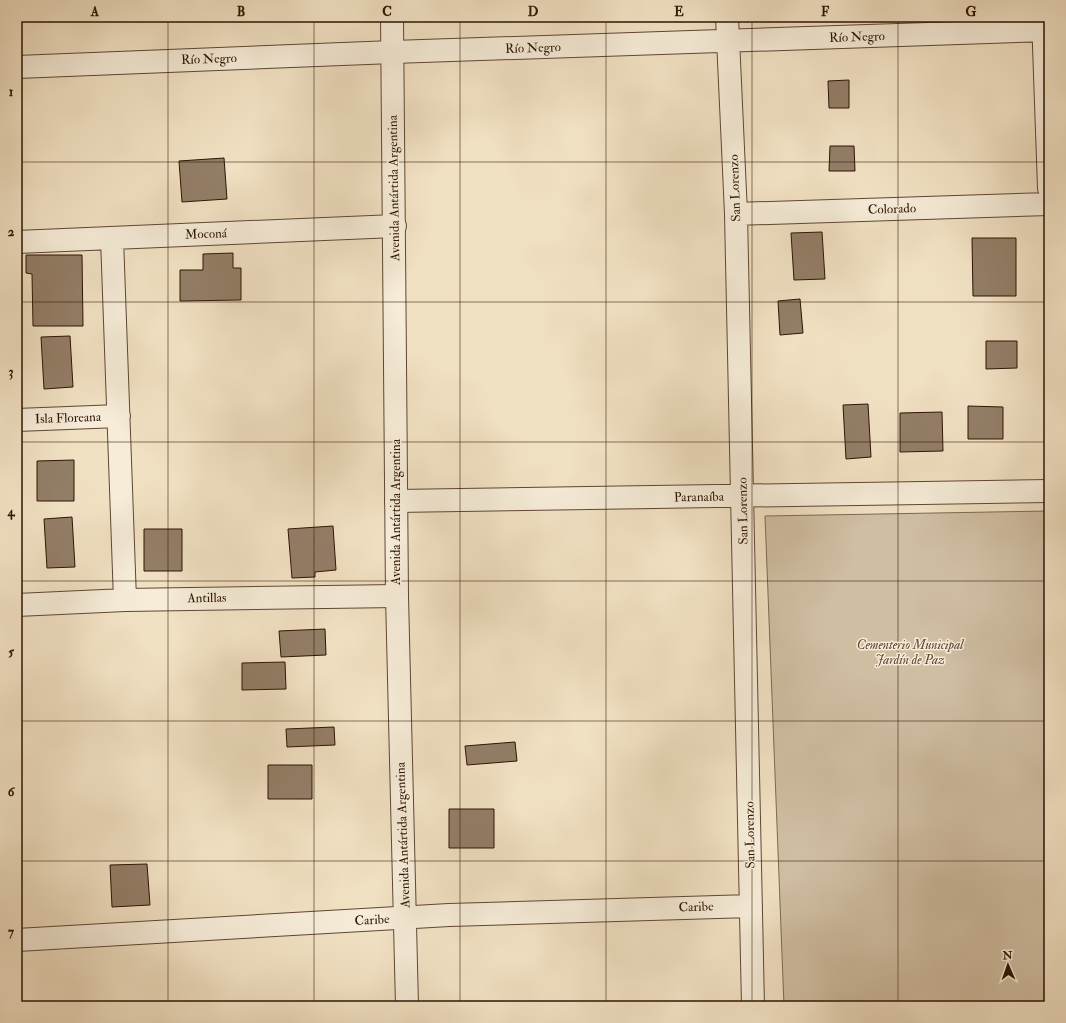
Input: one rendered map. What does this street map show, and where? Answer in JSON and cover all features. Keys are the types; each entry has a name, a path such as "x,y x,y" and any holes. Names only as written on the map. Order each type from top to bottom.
{"street":[{"name":"Avenida Antártida Argentina","path":"392,17 397,596 407,1006"},
{"name":"San Lorenzo","path":"727,17 736,214 753,1006"},
{"name":"Río Negro","path":"17,67 393,52 728,42 1045,26"},
{"path":"1045,26 1049,188"},
{"name":"Colorado","path":"736,214 1049,204"},
{"name":"Moconá","path":"17,242 395,226"},
{"path":"112,238 125,600"},
{"name":"Isla Floreana","path":"17,420 119,416"},
{"name":"Paranaíba","path":"396,501 1049,491"},
{"name":"Antillas","path":"17,605 125,600 397,596"},
{"name":"Caribe","path":"17,940 449,915 751,906"}],"green space":[{"name":"Cementerio Municipal Jardín de Paz","path":"1049,511 1049,1006 784,1006 765,516"}],"building":[{"path":"849,80 849,108 829,108 828,81"},
{"path":"830,146 854,146 855,171 829,171"},
{"path":"224,158 227,199 182,202 179,161"},
{"path":"822,232 825,279 794,280 791,233"},
{"path":"972,238 1016,238 1016,296 973,296"},
{"path":"233,253 233,268 241,268 241,300 180,301 180,270 203,270 203,254"},
{"path":"26,255 82,255 83,326 33,326 32,274 26,273"},
{"path":"800,299 803,333 780,335 778,301"},
{"path":"70,336 73,387 44,389 41,337"},
{"path":"986,341 1017,341 1017,368 986,369"},
{"path":"868,404 871,457 846,459 843,405"},
{"path":"968,406 1003,407 1003,439 968,439"},
{"path":"942,412 943,451 900,452 900,413"},
{"path":"74,460 74,501 37,501 37,461"},
{"path":"72,517 75,567 47,568 44,519"},
{"path":"333,526 336,570 315,572 315,577 292,578 288,529"},
{"path":"144,529 182,529 182,571 144,571"},
{"path":"325,629 326,655 281,657 279,631"},
{"path":"285,662 286,689 242,690 242,663"},
{"path":"334,727 335,745 287,747 286,729"},
{"path":"515,742 517,761 467,765 465,746"},
{"path":"268,765 312,765 312,799 268,799"},
{"path":"449,809 494,809 494,848 449,848"},
{"path":"147,864 150,905 112,907 110,865"}]}
